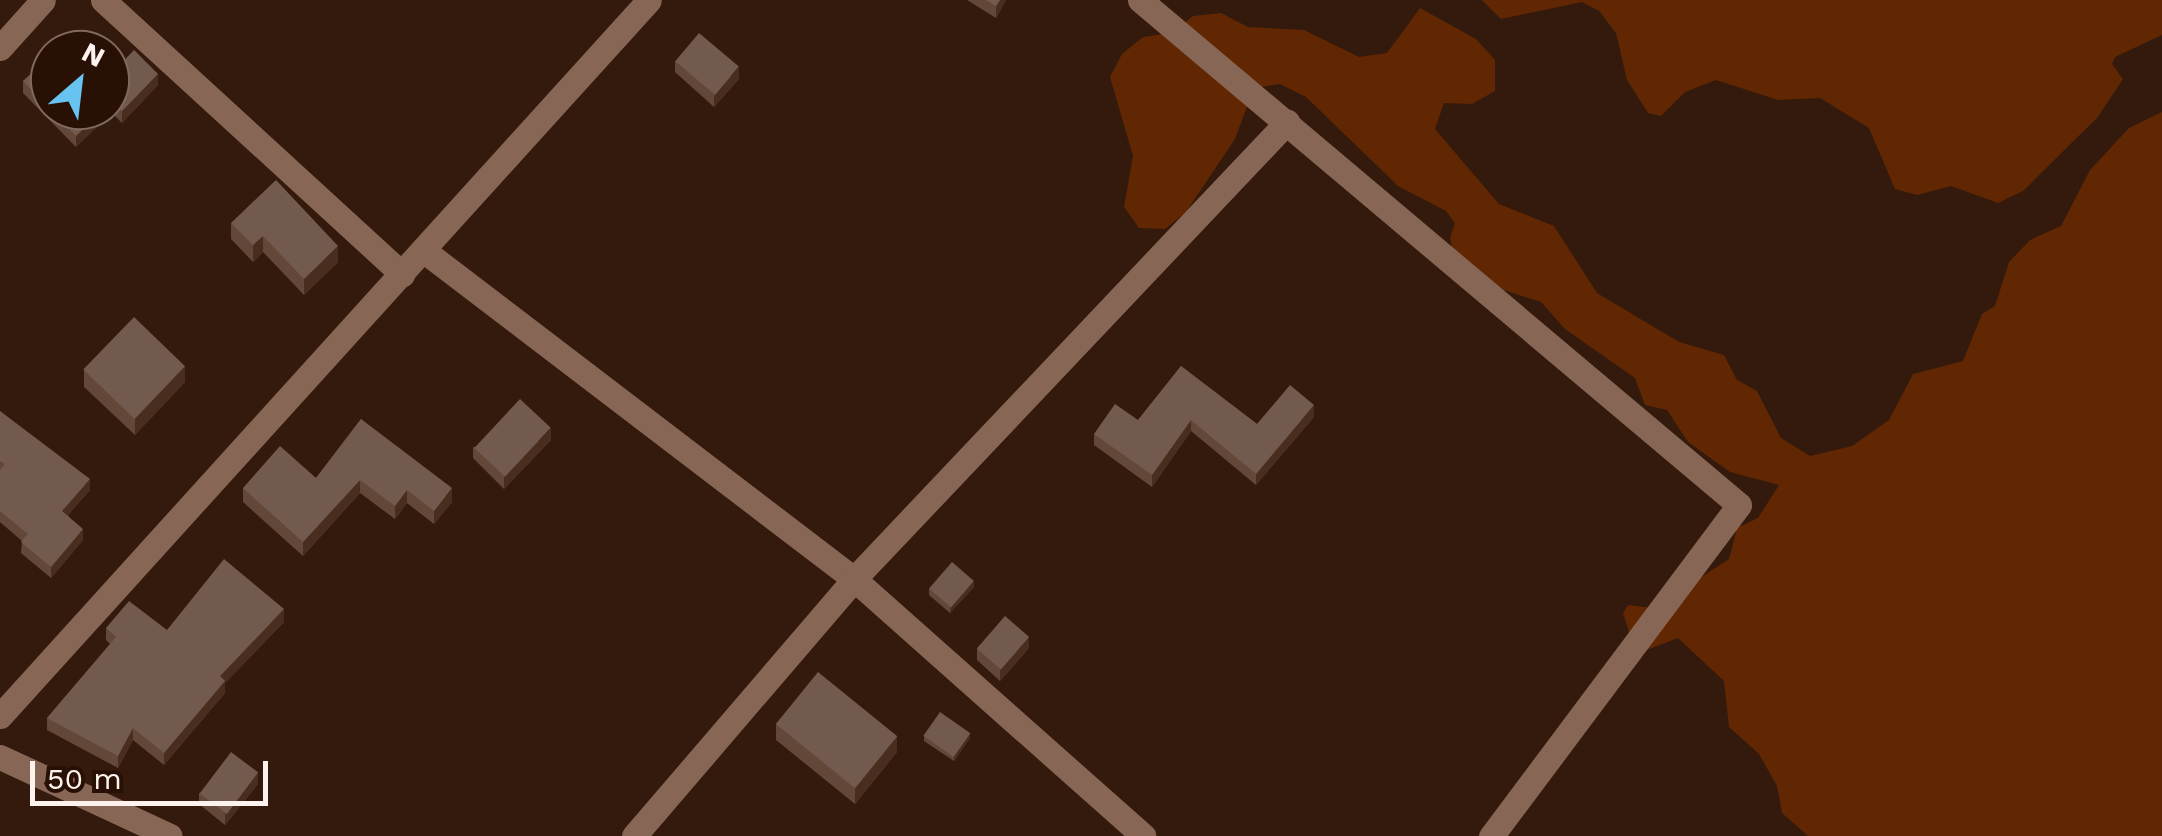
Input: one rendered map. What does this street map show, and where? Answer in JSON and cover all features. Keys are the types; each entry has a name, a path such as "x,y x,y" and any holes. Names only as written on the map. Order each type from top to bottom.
{"street":[{"path":"1,45 43,0"},
{"path":"102,0 402,274"},
{"path":"0,716 649,0"},
{"path":"1140,0 1739,505 1491,836"},
{"path":"634,836 854,579 1287,122"},
{"path":"423,250 854,579 1143,836"},
{"path":"0,757 170,836"}],"shaded area":[{"path":"1482,0 2162,0 2162,35 2115,57 2112,64 2123,79 2097,118 2023,191 1998,203 1951,186 1917,195 1895,189 1869,128 1820,98 1778,100 1716,80 1685,92 1661,116 1648,113 1627,80 1616,33 1599,11 1582,2 1501,19"},
{"path":"1420,8 1476,39 1495,60 1495,91 1472,104 1444,103 1435,129 1499,204 1554,226 1597,293 1679,342 1724,355 1737,380 1757,391 1781,438 1810,456 1852,446 1889,420 1913,374 1963,361 1982,314 1995,306 2009,262 2030,240 2061,226 2090,170 2129,128 2162,112 2162,836 1808,836 1782,813 1777,786 1759,754 1729,727 1724,681 1678,638 1644,651 1633,645 1623,613 1628,605 1654,608 1729,559 1737,528 1758,518 1779,485 1730,472 1688,442 1667,410 1645,405 1635,378 1565,329 1541,302 1476,281 1455,260 1450,238 1455,223 1446,211 1398,186 1306,97 1280,84 1254,88 1235,139 1186,212 1165,229 1139,228 1124,207 1133,156 1110,77 1122,54 1143,37 1171,33 1193,16 1221,13 1248,27 1304,30 1359,57 1387,53"}],"building":[{"path":"699,33 739,66 715,95 675,61"},
{"path":"134,50 158,74 130,103 130,54"},
{"path":"276,180 338,246 304,279 263,236 253,245 231,223"},
{"path":"134,317 185,366 134,419 83,370"},
{"path":"1181,366 1257,424 1290,385 1314,405 1256,474 1191,420 1152,475 1094,434 1115,404 1138,420"},
{"path":"520,399 551,428 505,477 474,448"},
{"path":"0,411 90,479 62,511 83,529 51,567 21,542 28,534 0,511 0,470 5,464 0,461"},
{"path":"361,419 452,488 434,511 407,490 395,506 360,480 303,542 243,488 280,446 316,478"},
{"path":"224,559 284,609 220,676 225,681 164,753 133,728 118,756 47,718 116,637 106,628 129,601 167,630"},
{"path":"952,562 974,581 951,607 929,588"},
{"path":"1005,616 1029,637 1001,669 977,648"},
{"path":"818,672 897,736 855,788 776,724"},
{"path":"940,712 970,733 954,757 923,736"},
{"path":"231,752 258,772 227,814 200,794"}]}
